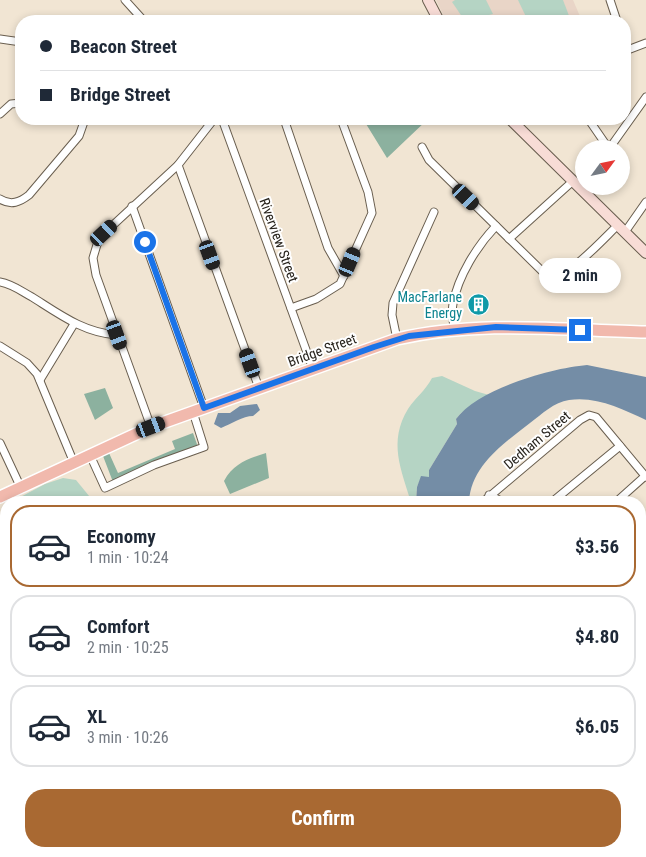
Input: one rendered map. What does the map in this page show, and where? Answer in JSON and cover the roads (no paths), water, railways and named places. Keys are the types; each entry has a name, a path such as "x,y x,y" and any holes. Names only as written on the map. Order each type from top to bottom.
{"main road":[{"path":"428,0 436,15"},
{"path":"516,125 573,181"},
{"path":"590,195 646,252"},
{"name":"Bridge Street","path":"2,496 151,427 397,339 454,331 511,327 646,332"}],"street":[{"path":"125,0 139,15"},
{"path":"610,0 615,15"},
{"path":"0,39 15,41"},
{"path":"631,48 643,44 646,52"},
{"path":"631,118 646,97"},
{"path":"0,114 11,104 15,104"},
{"path":"0,199 12,203 21,201 30,195 79,136 83,125"},
{"path":"151,427 96,275 93,258 100,238 178,165 209,125"},
{"name":"Riverview Street","path":"224,125 313,369"},
{"path":"286,125 328,248 344,276"},
{"path":"291,308 334,290 344,276 372,208 343,125"},
{"path":"592,125 603,140"},
{"path":"615,140 626,125"},
{"path":"422,146 429,160 548,277 554,278 568,271 622,228 646,202"},
{"path":"178,165 259,388"},
{"path":"510,240 573,181"},
{"path":"90,455 106,488 154,465 204,447 199,410 132,206"},
{"path":"397,339 392,316 393,303 434,212"},
{"path":"454,331 452,308 456,294 473,254 496,226"},
{"path":"0,282 16,288 74,324 95,332 117,335"},
{"path":"40,380 74,324"},
{"path":"0,346 27,363 40,380 74,463"},
{"name":"Dedham Street","path":"489,495 586,415 596,417 646,476"},
{"path":"0,443 21,488"},
{"path":"559,496 620,446"},
{"path":"623,496 646,476"}],"water":[{"path":"587,365 646,377 646,420 599,402 579,399 564,401 544,412 509,439 490,457 476,477 470,496 416,496 421,476 429,477 429,470 457,424 456,419 466,408 481,398 516,382 554,370"},
{"path":"257,404 260,410 253,416 221,428 214,424 218,413 230,413 240,406"}],"place":[{"name":"MacFarlane Energy","path":"478,305"}]}
